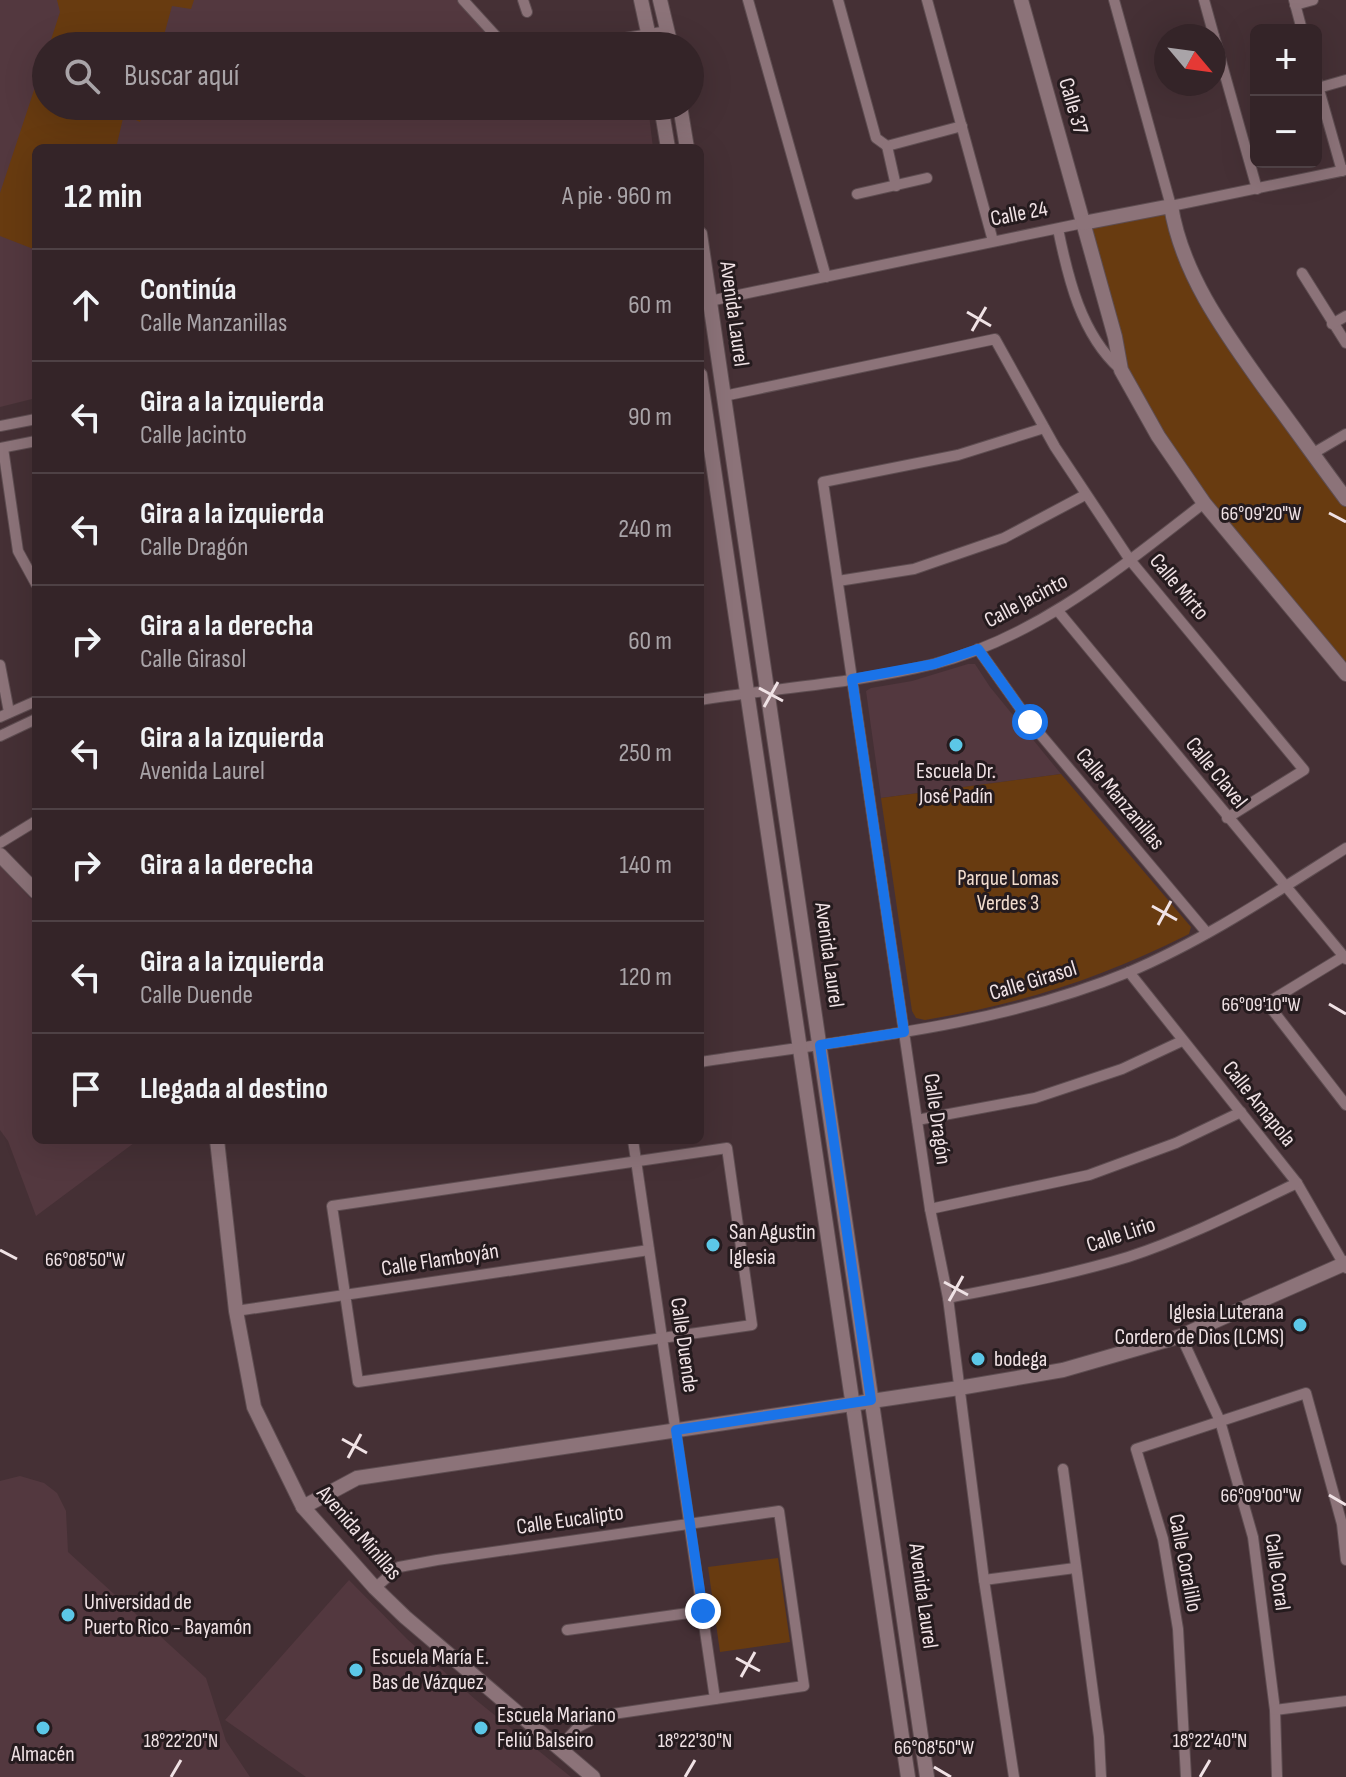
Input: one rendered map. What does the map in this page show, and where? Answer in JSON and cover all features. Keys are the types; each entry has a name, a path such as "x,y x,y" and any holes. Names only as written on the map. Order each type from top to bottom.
{"street":[{"path":"463,0 492,32"},
{"path":"523,0 527,12"},
{"path":"641,0 648,32"},
{"path":"660,0 668,32"},
{"path":"748,0 826,277"},
{"path":"838,0 876,138 887,146 896,186"},
{"path":"927,0 993,241"},
{"name":"Calle 37","path":"1021,0 1115,337 1121,370 1158,436 1204,503 1346,674"},
{"path":"1114,0 1175,230 1188,266 1227,335 1346,499"},
{"path":"1204,0 1211,24"},
{"path":"1300,24 1294,2 1313,0"},
{"path":"1226,79 1257,189"},
{"path":"1322,83 1346,80"},
{"path":"1321,96 1344,171"},
{"path":"663,120 667,144"},
{"path":"682,120 686,144"},
{"path":"887,146 962,126"},
{"name":"Calle 24","path":"705,302 1344,171"},
{"path":"857,194 927,178"},
{"path":"1058,229 1070,288 1105,356 1121,370"},
{"path":"1302,273 1346,343"},
{"name":"Avenida Laurel","path":"705,302 724,396 927,1777"},
{"path":"1332,324 1346,316"},
{"name":"Calle Mirto","path":"724,396 995,339 1044,428 1130,560 1304,770 1227,818"},
{"name":"Avenida Laurel","path":"704,402 908,1777"},
{"path":"0,426 32,420"},
{"name":"Calle Dragón","path":"1014,1777 984,1580 948,1298 930,1209 823,482 958,455 1044,428"},
{"path":"1312,454 1346,434"},
{"path":"32,442 1,448 18,551 32,577"},
{"path":"838,581 914,569 1004,538 1085,495"},
{"name":"Calle Jacinto","path":"704,699 934,664 978,649 1058,611 1204,503"},
{"name":"Calle Clavel","path":"1058,611 1345,957"},
{"name":"Calle Manzanillas","path":"978,649 1030,722 1207,933"},
{"path":"0,665 4,714 32,703"},
{"path":"0,736 32,721"},
{"path":"0,843 32,823"},
{"name":"Calle Girasol","path":"704,1061 904,1032 1018,1010 1129,972 1207,933 1346,848"},
{"path":"0,855 32,888"},
{"path":"1345,957 1267,1003 1346,1105"},
{"name":"Calle Amapola","path":"1129,972 1297,1183 1345,1265"},
{"path":"917,1120 1035,1098 1122,1069 1182,1041"},
{"path":"930,1209 1089,1175 1176,1143 1241,1112"},
{"name":"Avenida Minillas","path":"217,1144 236,1311 254,1407 303,1507 375,1588 593,1777"},
{"name":"Calle Duende","path":"634,1144 715,1699"},
{"path":"727,1148 752,1325 358,1382 332,1206 636,1162 727,1148"},
{"name":"Calle Lirio","path":"948,1298 1040,1280 1128,1257 1214,1224 1297,1183"},
{"name":"Calle Flamboyán","path":"236,1311 649,1250"},
{"path":"303,1507 357,1478 1063,1370 1181,1336 1345,1265"},
{"name":"Calle Coral","path":"1181,1336 1220,1421 1253,1537 1275,1710 1277,1777"},
{"path":"1220,1421 1306,1393 1342,1524 1346,1560"},
{"name":"Calle Coralillo","path":"1186,1777 1178,1629 1163,1539 1136,1449 1220,1421"},
{"path":"1063,1469 1099,1737 1101,1777"},
{"name":"Calle Eucalipto","path":"375,1588 399,1567 779,1511 804,1686 715,1699"},
{"path":"984,1580 1075,1568"},
{"path":"567,1630 703,1611"},
{"path":"558,1749 578,1727 599,1716 715,1699"},
{"path":"1275,1710 1346,1701"}],"shaded area":[{"path":"0,0 458,0 487,32 32,32 32,120 650,120 653,144 32,144 32,399 0,407"},
{"name":"Escuela Dr. José Padín","path":"975,664 1061,774 881,798 866,691"},
{"path":"0,866 32,900 32,1144 133,1144 36,1216 8,1141 0,1130"},
{"name":"Universidad de Puerto Rico - Bayamón","path":"20,1476 44,1483 57,1493 66,1511 68,1552 206,1678 226,1741 250,1777 0,1777 0,1481"},
{"name":"Escuela María E. Bas de Vázquez","path":"349,1580 407,1639 571,1777 306,1777 225,1720"}],"green space":[{"path":"57,0 194,0 191,9 172,6 165,32 54,32 60,12"},
{"path":"32,96 32,120 123,120 117,144 32,144 32,248 0,236 0,193"},
{"path":"1171,206 1188,266 1346,499 1346,674 1204,503 1121,370 1083,223"},
{"name":"Parque Lomas Verdes 3","path":"1061,774 1191,927 1189,934 1124,964 1060,988 995,1006 925,1020 916,1018 912,1011 881,798"},
{"path":"778,1558 790,1642 720,1652 708,1567"}],"place":[{"name":"Escuela Dr. José Padín","path":"956,745"},
{"name":"San Agustin Iglesia","path":"713,1245"},
{"name":"Iglesia Luterana Cordero de Dios (LCMS)","path":"1300,1325"},
{"name":"bodega","path":"978,1359"},
{"name":"Universidad de Puerto Rico - Bayamón","path":"68,1615"},
{"name":"Escuela María E. Bas de Vázquez","path":"356,1670"},
{"name":"Almacén","path":"43,1728"},
{"name":"Escuela Mariano Feliú Balseiro","path":"481,1728"}],"route":[{"path":"703,1611 676,1430 871,1400 820,1045 904,1032 852,679 934,664 978,649 1030,722"}]}
